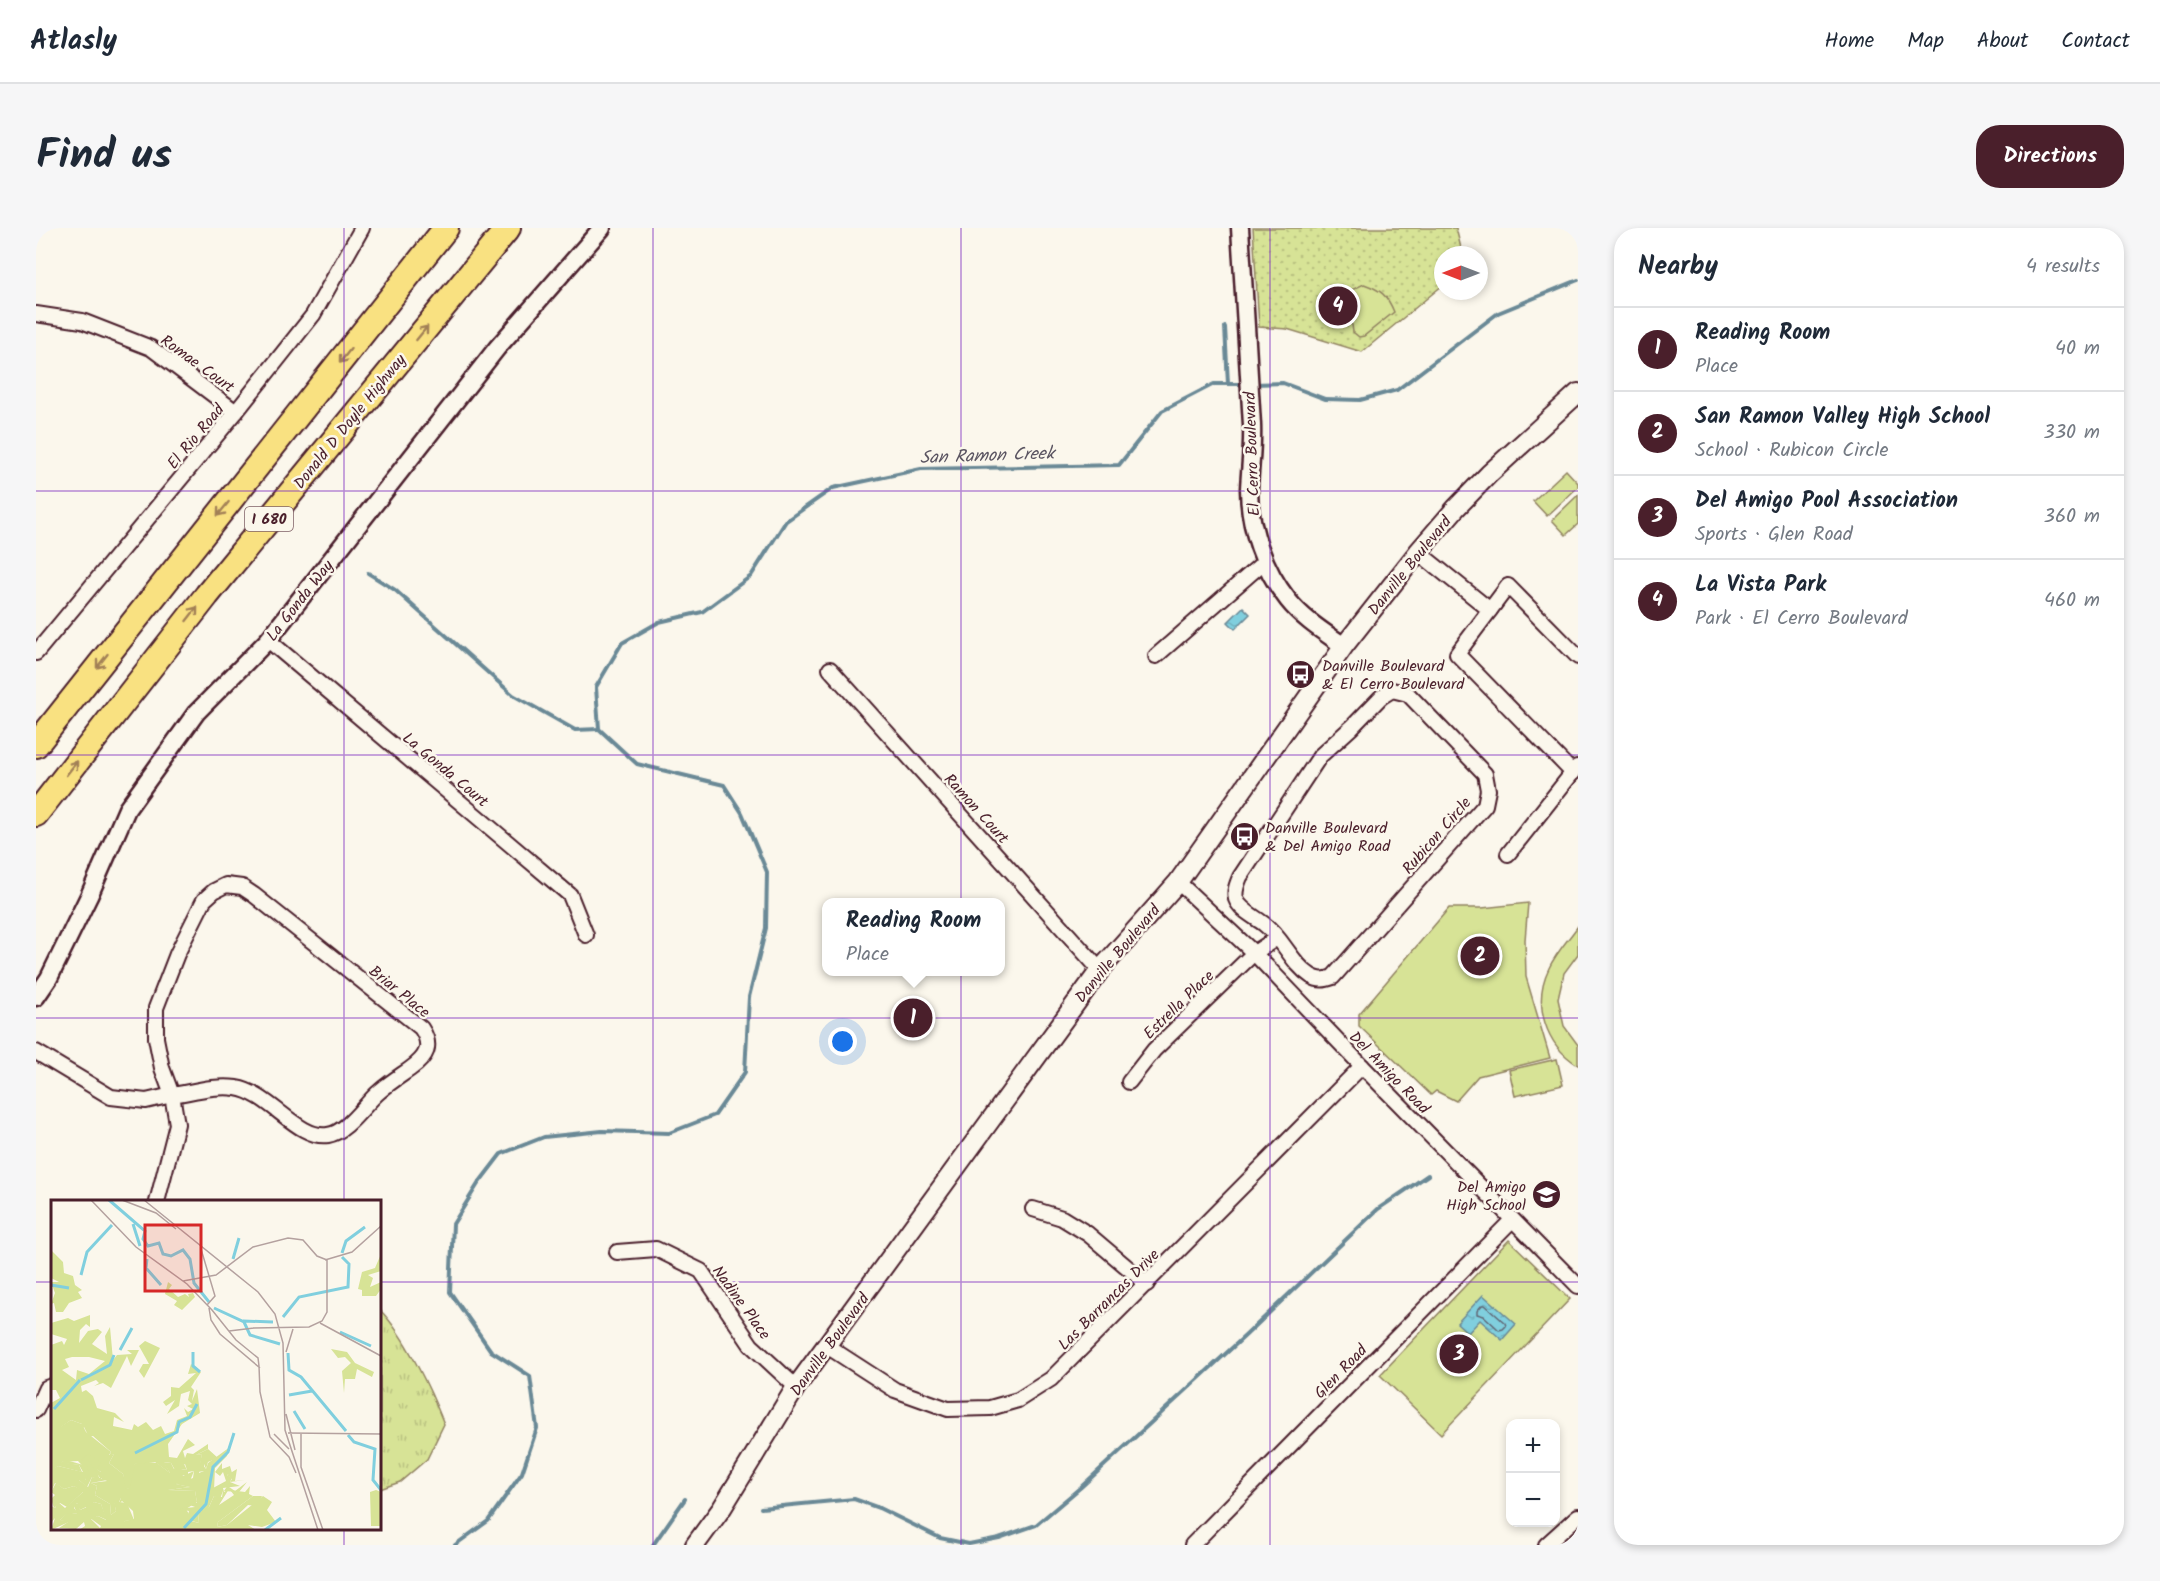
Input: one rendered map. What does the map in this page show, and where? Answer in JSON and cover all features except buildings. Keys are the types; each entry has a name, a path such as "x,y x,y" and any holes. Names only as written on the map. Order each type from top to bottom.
{"highway":[{"name":"I 680","path":"36,745 446,228"},
{"name":"Donald D Doyle Highway","path":"36,814 207,595 508,228"}],"main road":[{"name":"Danville Boulevard","path":"695,1545 722,1508 796,1388 1100,970 1178,882 1344,646 1456,508 1489,474 1578,393"}],"street":[{"name":"El Rio Road","path":"36,653 236,412 313,315 362,228"},
{"name":"La Gonda Way","path":"36,997 49,978 84,906 127,809 196,713 268,640 498,348 602,228"},
{"name":"El Cerro Boulevard","path":"1240,228 1253,440 1251,514 1265,561 1288,600 1312,623 1344,646"},
{"name":"Romae Court","path":"36,314 82,321 151,348 236,412"},
{"path":"1418,552 1490,610"},
{"path":"1156,656 1265,561"},
{"path":"1508,854 1575,769 1457,654 1508,586 1578,657"},
{"name":"La Gonda Court","path":"268,640 570,895 586,935"},
{"name":"Ramon Court","path":"830,669 1100,970"},
{"name":"Rubicon Circle","path":"1392,690 1408,694 1485,774 1488,790 1485,805 1333,977 1324,981 1312,977 1297,964 1277,938 1266,925 1250,915 1237,900 1235,888 1240,876 1320,756 1386,693 1392,690"},
{"name":"Del Amigo Road","path":"1178,882 1254,953 1578,1286"},
{"name":"Briar Place","path":"226,885 242,886 254,895 421,1028 428,1038 427,1051 418,1063 379,1092 346,1126 329,1135 310,1133 256,1095 237,1088 215,1087 172,1095 162,1068 156,1038 156,1008 177,954 204,900 214,891 226,885"},
{"path":"1254,953 1277,938"},
{"name":"Estrella Place","path":"1129,1082 1154,1050 1254,953"},
{"path":"36,1052 111,1097 146,1101 172,1095 177,1124 158,1200"},
{"name":"Las Barrancas Drive","path":"827,1346 895,1390 948,1409 990,1408 1018,1400 1050,1379 1362,1066"},
{"path":"1033,1209 1062,1218 1088,1234 1147,1284"},
{"name":"Glen Road","path":"1192,1545 1512,1220"},
{"name":"Nadine Place","path":"617,1252 656,1249 701,1271 751,1345 796,1388"},
{"path":"36,1410 46,1388 51,1386"},
{"path":"1546,1545 1578,1516"}],"green space":[{"path":"1253,228 1456,228 1460,246 1434,246 1434,292 1362,352 1287,329 1259,327"},
{"path":"1364,284 1383,294 1394,312 1364,336 1359,337 1335,305 1345,293"},
{"path":"1566,470 1578,483 1578,487 1547,516 1533,501"},
{"path":"1578,495 1578,524 1566,535 1552,520"},
{"path":"1528,903 1525,940 1526,977 1550,1058 1478,1076 1456,1101 1436,1091 1431,1095 1359,1026 1359,1014 1449,908 1482,908"},
{"path":"1578,926 1578,954 1564,973 1558,999 1564,1026 1578,1045 1578,1065 1567,1057 1550,1035 1542,1009 1542,995 1544,981 1552,962"},
{"path":"1557,1059 1563,1085 1515,1096 1509,1070"},
{"path":"1509,1240 1570,1299 1441,1434 1380,1375"},
{"path":"381,1311 408,1348 444,1424 427,1459 400,1482 381,1489"}],"water":[{"path":"1243,607 1250,614 1235,629 1228,622"},
{"path":"1483,1295 1516,1324 1502,1340 1480,1320 1468,1333 1457,1323"}],"waterway":[{"name":"San Ramon Creek","path":"1253,384 1283,383 1325,399 1360,400 1397,390 1498,313 1578,280"},
{"path":"1225,327 1228,384"},
{"name":"San Ramon Creek","path":"455,1545 488,1521 522,1473 537,1428 530,1376 491,1351 450,1292 453,1224 478,1184 501,1154 544,1137 602,1131 669,1133 715,1115 745,1072 749,997 766,928 767,872 742,813 724,785 637,764 599,729 596,687 622,643 659,622 702,612 751,576 786,521 833,488 921,469 1119,465 1162,411 1214,384 1245,384"},
{"path":"368,573 395,590 513,695 575,730 599,729"},
{"path":"761,1508 854,1499 879,1508 940,1538 969,1544 999,1538 1036,1525 1081,1487 1246,1335 1378,1209 1428,1175"},
{"path":"653,1545 685,1499"}],"place":[{"name":"La Vista Park","path":"1338,306"},
{"name":"Danville Boulevard & El Cerro Boulevard","path":"1301,674"},
{"name":"Danville Boulevard & Del Amigo Road","path":"1244,836"},
{"name":"San Ramon Valley High School","path":"1480,956"},
{"name":"Reading Room","path":"913,1018"},
{"name":"Del Amigo High School","path":"1547,1195"},
{"name":"Del Amigo Pool Association","path":"1459,1354"}]}
